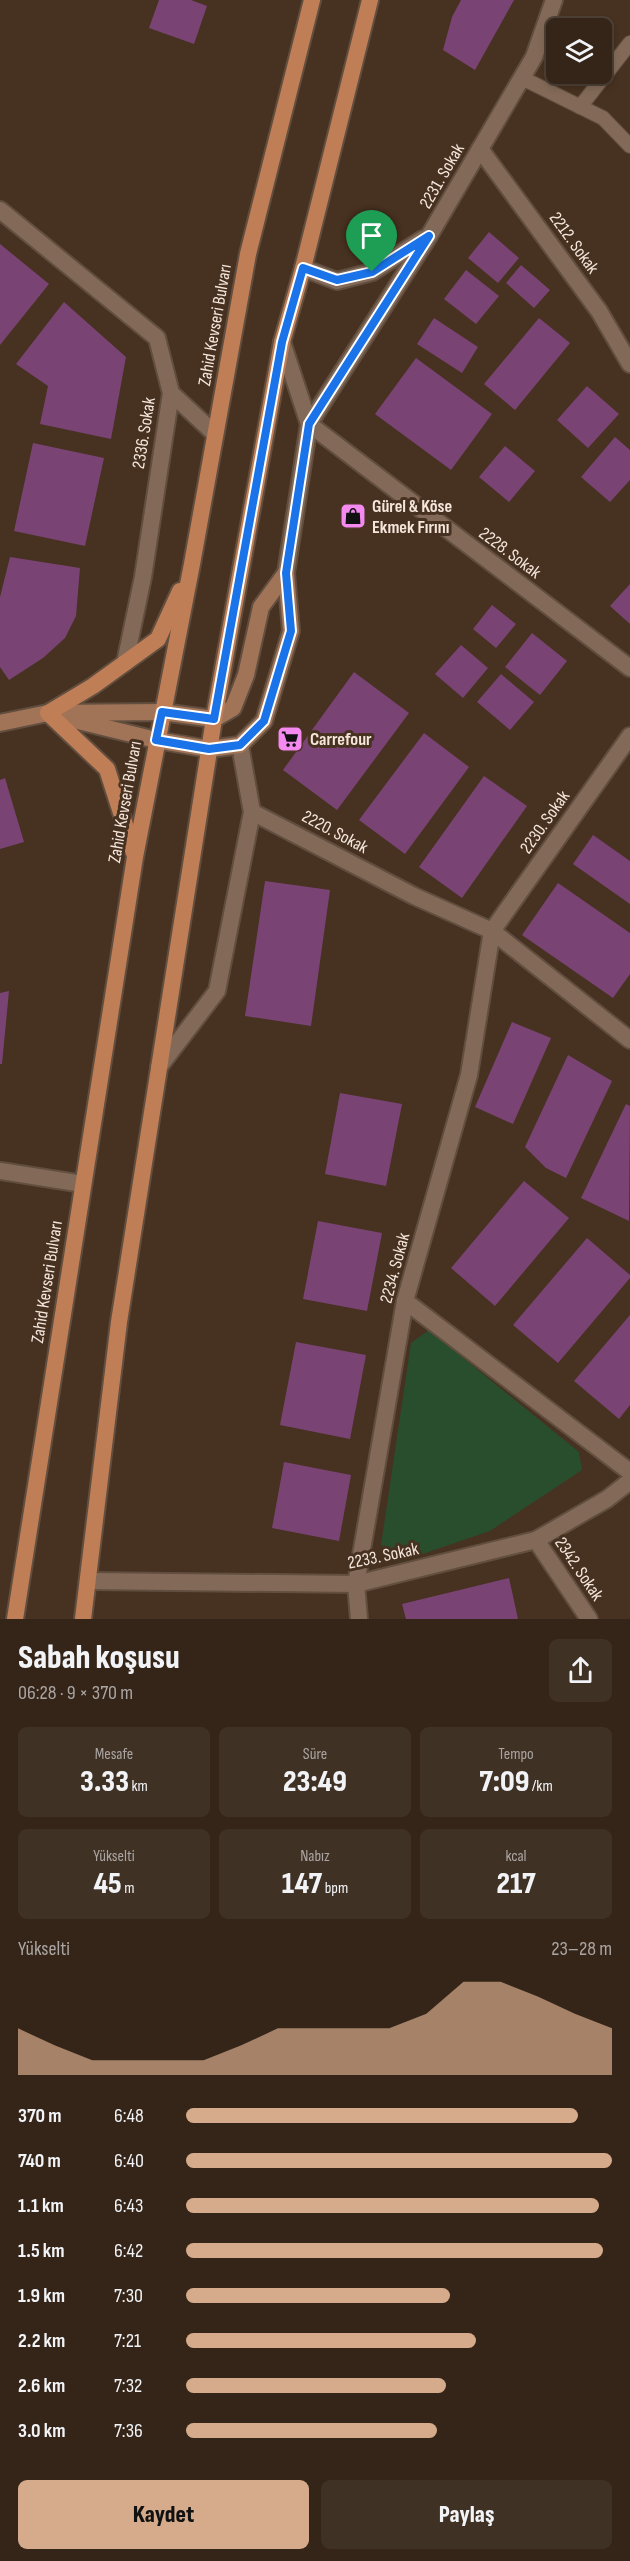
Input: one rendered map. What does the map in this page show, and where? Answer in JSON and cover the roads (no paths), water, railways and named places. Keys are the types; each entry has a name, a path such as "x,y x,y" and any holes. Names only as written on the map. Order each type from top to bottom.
{"main road":[{"name":"Zahid Kevseri Bulvarı","path":"15,1619 135,857 156,740 192,564 248,254 312,0"},
{"path":"83,1619 119,1322 214,719 282,342 303,268 370,0"},
{"path":"48,713 158,639 192,564"},
{"path":"0,723 48,713 162,712 214,719 233,708 246,675 261,607 286,573"},
{"path":"48,713 156,740 209,749 240,745 264,721 291,631 286,573"},
{"path":"48,713 107,769 135,857"}],"street":[{"name":"2231. Sokak","path":"309,424 429,236 522,78 534,57 554,0"},
{"name":"2212. Sokak","path":"480,149 599,310 630,364"},
{"name":"2336. Sokak","path":"0,210 157,338 171,393 143,577 125,663"},
{"path":"303,268 337,280 372,272 429,236"},
{"path":"282,342 309,424 286,573"},
{"path":"171,393 215,434"},
{"name":"2228. Sokak","path":"309,424 630,668"},
{"name":"2230. Sokak","path":"492,931 630,736"},
{"path":"159,1067 217,991 252,812 240,745"},
{"name":"2220. Sokak","path":"252,812 414,896 492,931 630,1040"},
{"name":"2234. Sokak","path":"359,1619 356,1584 405,1301 469,1075 492,931"},
{"path":"0,1171 83,1184"},
{"path":"405,1301 630,1472"},
{"name":"2233. Sokak","path":"88,1581 356,1584 536,1540 607,1499 630,1481"},
{"name":"2342. Sokak","path":"536,1540 589,1619"}],"lane":[{"path":"580,107 630,43"},
{"path":"522,78 603,118 630,146"}],"place":[{"name":"Gürel & Köse Ekmek Fırını","path":"353,516"},
{"name":"Carrefour","path":"290,739"}]}
